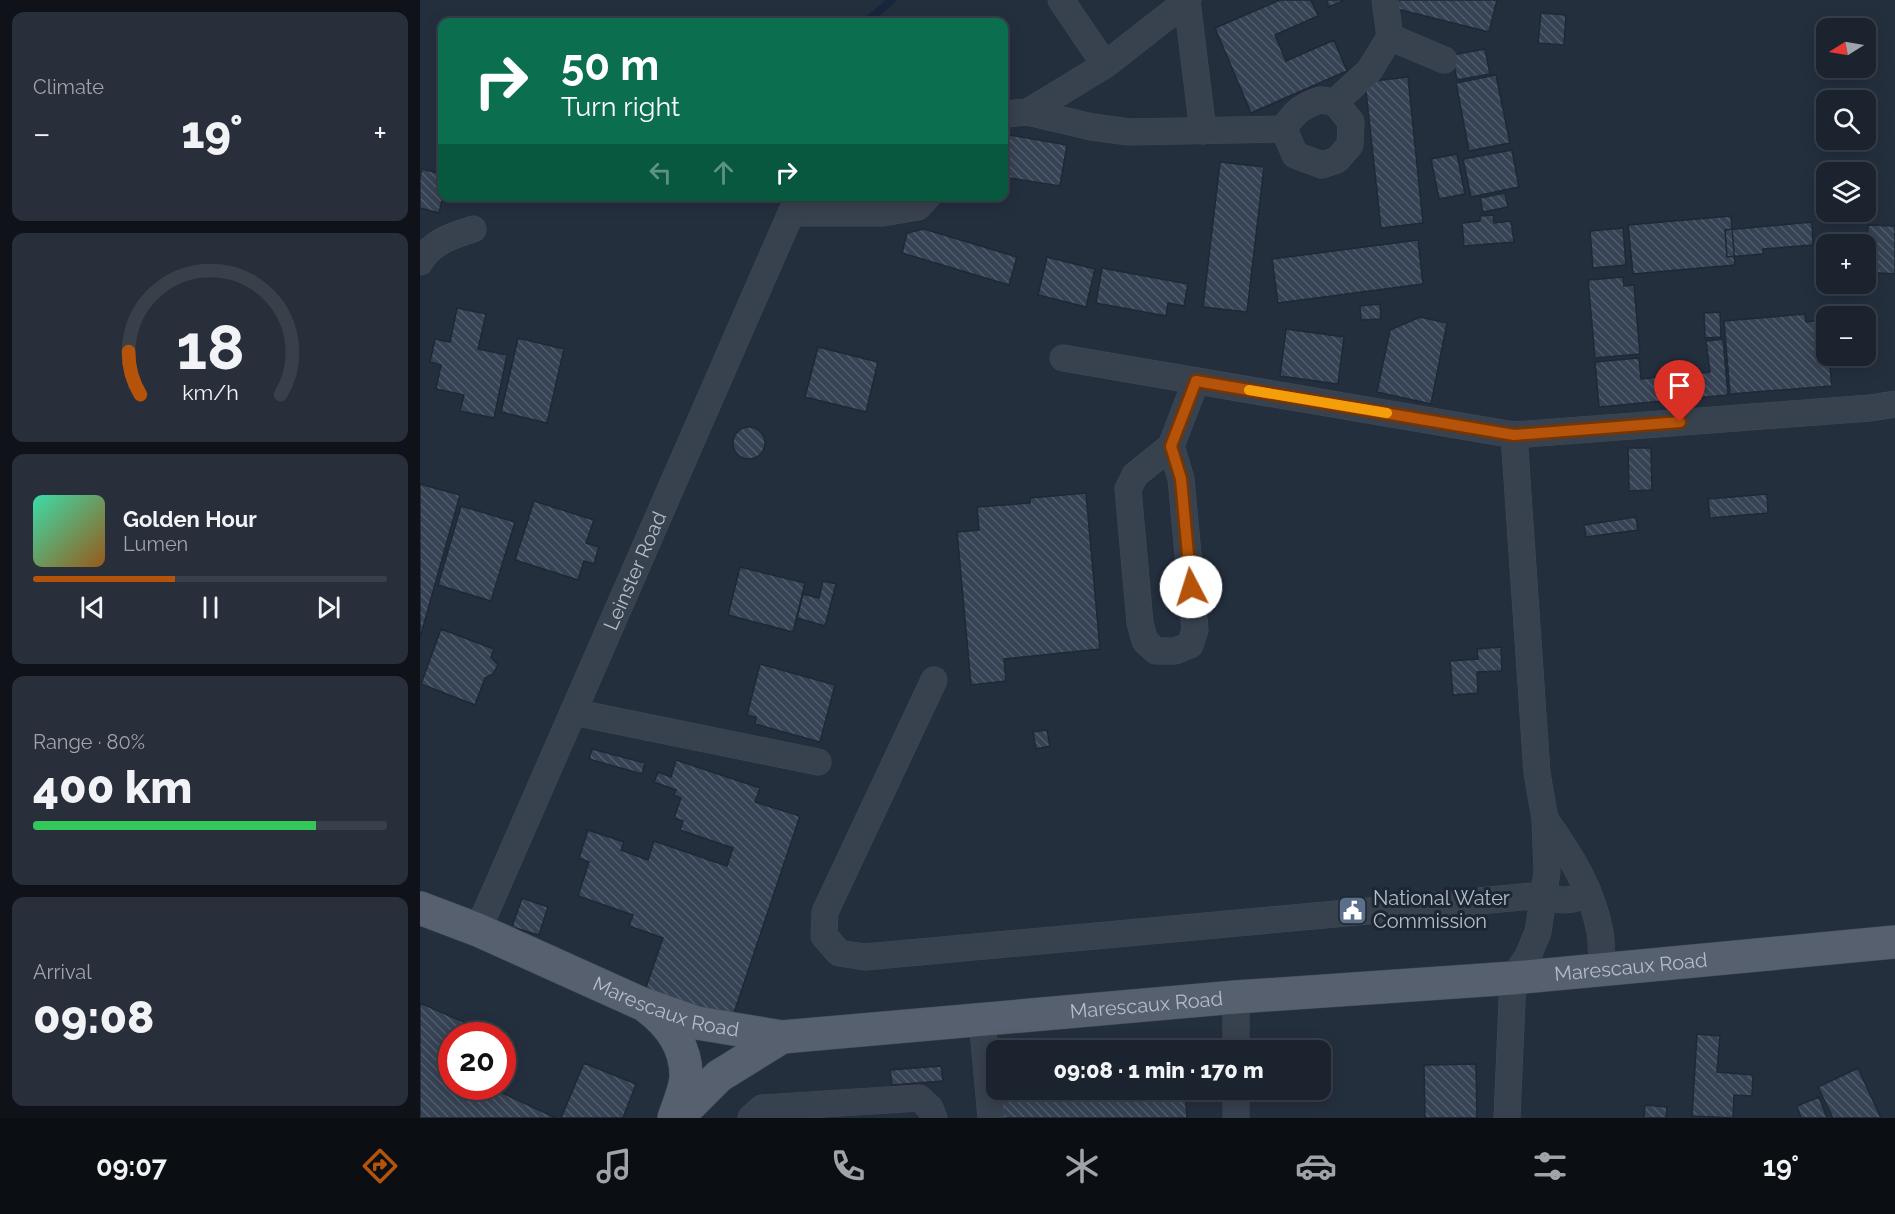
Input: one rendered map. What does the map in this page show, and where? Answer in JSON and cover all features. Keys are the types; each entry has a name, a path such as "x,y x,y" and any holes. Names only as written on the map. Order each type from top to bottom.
{"main road":[{"name":"Marescaux Road","path":"420,908 478,930 640,1003 698,1023 782,1037 1236,997 1513,978 1895,942"},
{"path":"640,1003 661,1018 675,1035 683,1054 686,1079 676,1118"},
{"path":"676,1118 718,1076 782,1037"}],"street":[{"path":"1061,0 1105,65"},
{"path":"1335,102 1369,71 1390,37 1385,0"},
{"path":"1016,113 1105,65 1188,1"},
{"path":"1188,1 1203,131"},
{"path":"1390,37 1444,60"},
{"path":"1320,100 1335,102 1351,122 1350,145 1337,160 1322,165 1295,155 1284,129 1290,118 1303,106 1320,100"},
{"path":"1016,113 1129,132 1284,129"},
{"path":"796,205 883,213 918,207 923,201"},
{"name":"Leinster Road","path":"478,930 796,205"},
{"path":"420,262 426,252 445,238 473,229"},
{"path":"1063,358 1514,435 1870,408 1895,404"},
{"path":"1171,446 1181,479 1195,630 1190,645 1175,651 1156,651 1145,641 1140,623 1128,489 1135,475 1171,446 1196,381"},
{"path":"1507,1118 1513,978 1528,956 1538,932 1547,872 1545,819 1537,773 1514,435"},
{"path":"934,680 825,912 824,936 839,953 865,957 1544,895 1555,900 1567,901 1588,892"},
{"path":"573,712 818,762"},
{"path":"1545,819 1570,855 1588,892 1600,933 1602,969"},
{"path":"1236,997 1236,1040"},
{"path":"982,1019 991,1118"},
{"path":"752,1118 762,1108 872,1110 919,1098 930,1108 934,1118"},
{"path":"1236,1100 1236,1118"}],"building":[{"path":"1280,0 1311,0 1318,16 1275,35 1286,61 1334,40 1347,71 1251,113 1215,28"},
{"path":"1326,0 1345,0 1329,7"},
{"path":"1399,0 1497,0 1489,32 1397,9"},
{"path":"1541,13 1566,15 1564,45 1538,43"},
{"path":"1485,49 1490,74 1457,80 1452,55"},
{"path":"1496,75 1510,143 1469,151 1456,83"},
{"path":"1408,77 1423,223 1381,228 1365,82"},
{"path":"1008,135 1067,145 1060,186 1008,178"},
{"path":"1512,150 1519,187 1471,197 1463,159"},
{"path":"1457,154 1465,194 1439,199 1431,159"},
{"path":"1220,162 1264,167 1247,312 1203,307"},
{"path":"422,169 438,173 438,201 442,201 439,213 420,208"},
{"path":"1505,193 1508,207 1483,212 1480,198"},
{"path":"1493,215 1494,223 1511,221 1514,242 1464,246 1462,223 1480,221 1480,216"},
{"path":"1731,216 1735,265 1633,274 1628,225"},
{"path":"1812,222 1813,245 1763,249 1763,254 1727,257 1725,230"},
{"path":"1868,225 1895,226 1895,274 1876,273 1876,234 1868,234"},
{"path":"1623,228 1626,265 1593,268 1590,231"},
{"path":"924,229 1017,257 1009,285 902,253 907,233"},
{"path":"1418,240 1423,284 1278,303 1272,259"},
{"path":"1047,257 1095,269 1086,307 1038,295"},
{"path":"1102,268 1188,284 1184,306 1168,303 1166,316 1096,303"},
{"path":"1623,277 1624,286 1634,285 1640,354 1595,358 1588,280"},
{"path":"1380,304 1381,319 1361,320 1360,306"},
{"path":"457,308 486,314 478,349 507,355 494,418 460,411 464,395 436,389 441,365 430,362 435,339 450,342"},
{"path":"1720,312 1721,337 1705,338 1704,313"},
{"path":"1805,314 1806,322 1816,321 1816,366 1830,366 1832,386 1730,394 1724,321"},
{"path":"1420,317 1447,323 1431,404 1377,392 1390,330"},
{"path":"1286,329 1344,337 1338,384 1280,376"},
{"path":"518,338 564,349 547,423 501,412"},
{"path":"1723,339 1728,395 1599,407 1595,362 1639,358 1641,379 1710,372 1706,341"},
{"path":"818,347 878,362 866,412 805,397"},
{"path":"749,427 760,432 765,443 760,454 749,459 738,454 733,443 738,432"},
{"path":"1628,448 1651,448 1652,490 1629,491"},
{"path":"420,484 460,495 420,638"},
{"path":"1086,493 1100,649 1004,659 1006,681 971,685 957,532 979,530 977,507 1030,503 1030,498"},
{"path":"1767,494 1768,513 1710,518 1708,499"},
{"path":"534,501 594,520 586,543 599,547 594,564 584,561 578,580 515,560"},
{"path":"461,506 515,522 491,601 438,585"},
{"path":"1636,517 1638,530 1586,537 1584,525"},
{"path":"740,567 805,583 793,632 728,615"},
{"path":"823,581 836,584 825,626 797,618 803,594 819,598"},
{"path":"441,629 494,649 491,657 498,665 493,674 485,678 475,705 421,684"},
{"path":"1501,647 1502,671 1477,672 1478,693 1453,695 1450,661 1478,659 1477,649"},
{"path":"760,664 835,685 820,742 755,724 756,717 747,715"},
{"path":"1047,730 1050,746 1036,749 1033,732"},
{"path":"592,749 645,763 642,774 589,759"},
{"path":"676,760 760,788 755,802 800,816 731,1022 644,993 663,938 629,926 633,915 578,896 589,862 579,858 588,830 624,842 621,850 648,860 654,841 727,866 733,848 680,830 683,821 674,818 681,798 674,795 676,790 654,782 658,772 671,777"},
{"path":"522,898 548,907 539,935 512,927"},
{"path":"420,1003 463,1022 438,1022 438,1100 516,1099 556,1118 420,1118"},
{"path":"1697,1034 1720,1036 1717,1072 1753,1075 1752,1096 1734,1095 1733,1118 1692,1116"},
{"path":"584,1063 636,1084 623,1118 561,1118"},
{"path":"1476,1064 1477,1118 1425,1118 1424,1065"},
{"path":"941,1066 943,1081 892,1085 890,1070"},
{"path":"1858,1068 1881,1118 1833,1118 1818,1087"},
{"path":"1819,1097 1827,1118 1801,1118 1797,1106"},
{"path":"996,1100 1186,1100 1187,1118 996,1118"},
{"path":"1645,1105 1667,1107 1666,1118 1644,1118"}],"waterway":[{"path":"871,18 892,0"}],"slow traffic":[{"path":"1249,390 1387,413"}],"place":[{"name":"National Water Commission","path":"1352,910"}],"route":[{"path":"1191,587 1181,479 1171,446 1196,381 1514,435 1680,422"}]}
